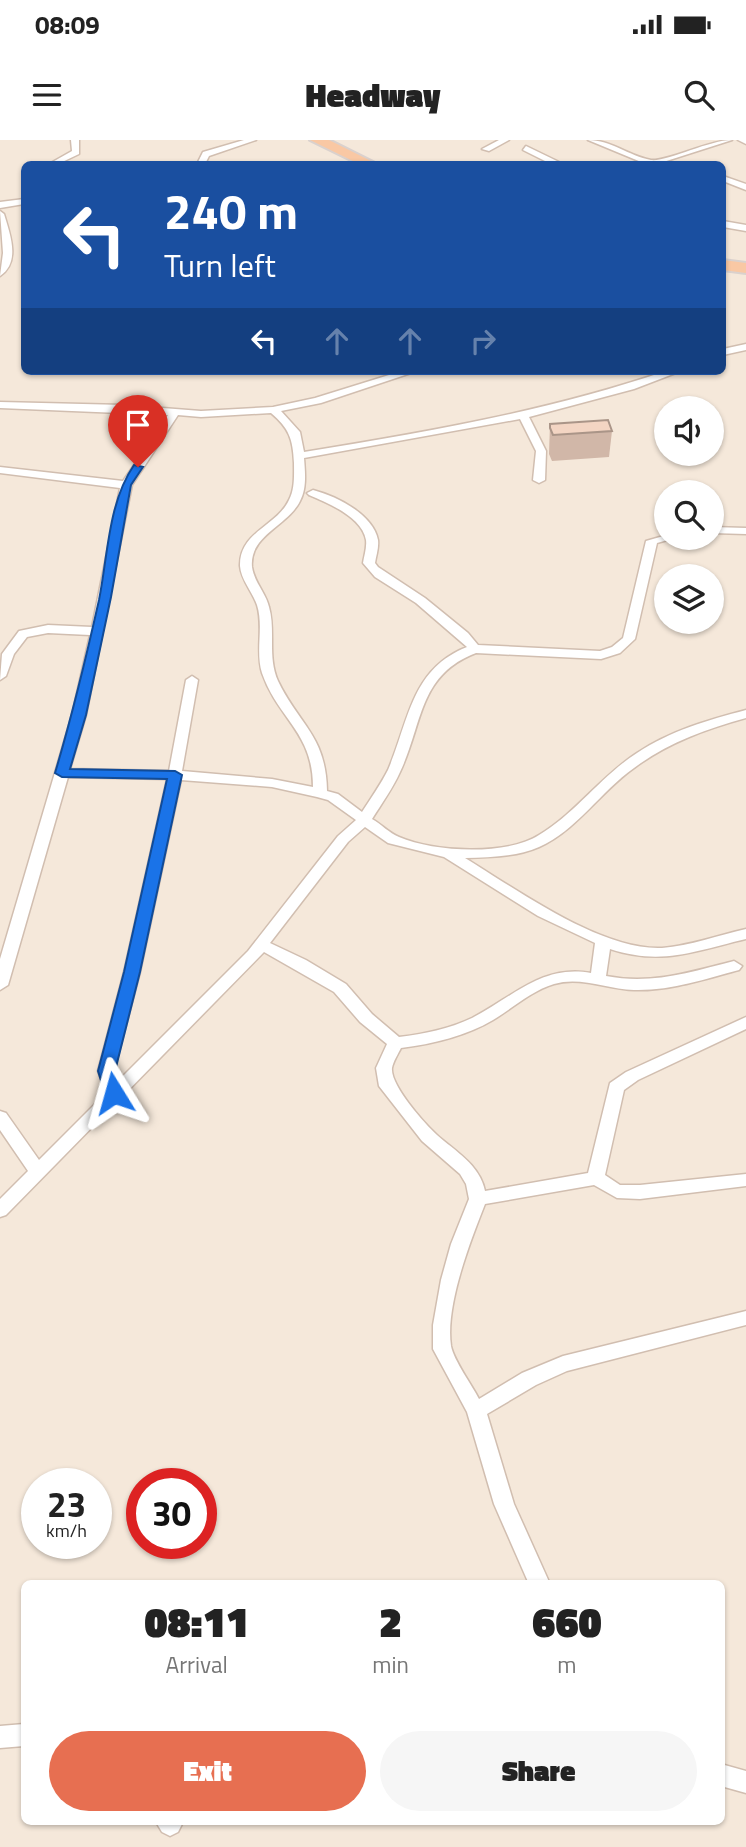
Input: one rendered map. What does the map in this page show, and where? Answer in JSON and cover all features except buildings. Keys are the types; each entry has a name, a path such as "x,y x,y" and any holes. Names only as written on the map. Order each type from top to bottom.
{"highway":[{"path":"317,140 363,161"},
{"path":"726,265 746,268"}],"street":[{"path":"60,161 76,152 75,140"},
{"path":"202,161 205,154 252,140"},
{"path":"486,149 505,140"},
{"path":"592,140 644,161"},
{"path":"660,161 727,140"},
{"path":"526,148 550,161"},
{"path":"670,157 680,161"},
{"path":"726,179 746,187"},
{"path":"0,205 21,202"},
{"path":"0,215 8,251 7,265 0,273"},
{"path":"726,224 746,228"},
{"path":"726,351 746,347"},
{"path":"0,405 113,407 174,413 226,414 273,410 317,401 399,375"},
{"path":"299,456 460,428 621,391 665,375"},
{"path":"273,410 294,427 299,439 296,499 286,513 250,545 246,568 264,608 263,657 286,708 304,727 317,750 321,775 320,793"},
{"path":"0,985 79,715 126,485 174,413"},
{"path":"523,414 541,451 539,480"},
{"path":"3,472 126,485"},
{"path":"313,493 334,500 369,531 373,544 369,563 373,569 466,636 474,649"},
{"path":"724,530 746,531"},
{"path":"0,1210 114,1093 210,1000 260,944 343,839 365,819 394,771 426,684 433,674 453,657 474,649 578,655 601,655 616,650 629,639 654,541"},
{"path":"1,669 23,634 48,629 96,631"},
{"path":"114,1093 106,1071 132,972 175,775 192,680"},
{"path":"62,773 175,775 272,783 333,797 393,840 449,854 495,851 535,843 565,821 613,776 671,737 746,714"},
{"path":"726,719 746,726"},
{"path":"449,854 543,913 603,941 650,954 746,934"},
{"path":"598,979 603,941"},
{"path":"260,944 301,964 340,988 366,1018 386,1032 395,1043"},
{"path":"395,1043 417,1041 452,1031 488,1016 512,1000 556,978 598,979 633,985 670,983 734,966"},
{"path":"596,1178 616,1087 632,1076 746,1022"},
{"path":"395,1043 384,1068 387,1086 428,1136 466,1169 475,1182 478,1199 460,1244 450,1280 442,1325 442,1349 476,1411 504,1504 538,1580"},
{"path":"0,1117 38,1172"},
{"path":"478,1199 596,1178 617,1191 640,1192 746,1180"},
{"path":"476,1411 529,1379 563,1364 746,1318"},
{"path":"0,1737 21,1735"},
{"path":"725,1776 746,1782"}],"shaded area":[{"path":"0,140 746,140 746,1847 0,1847"}],"route":[{"path":"114,1093 106,1071 132,972 175,775 62,773 79,715 126,485 138,467"}]}
